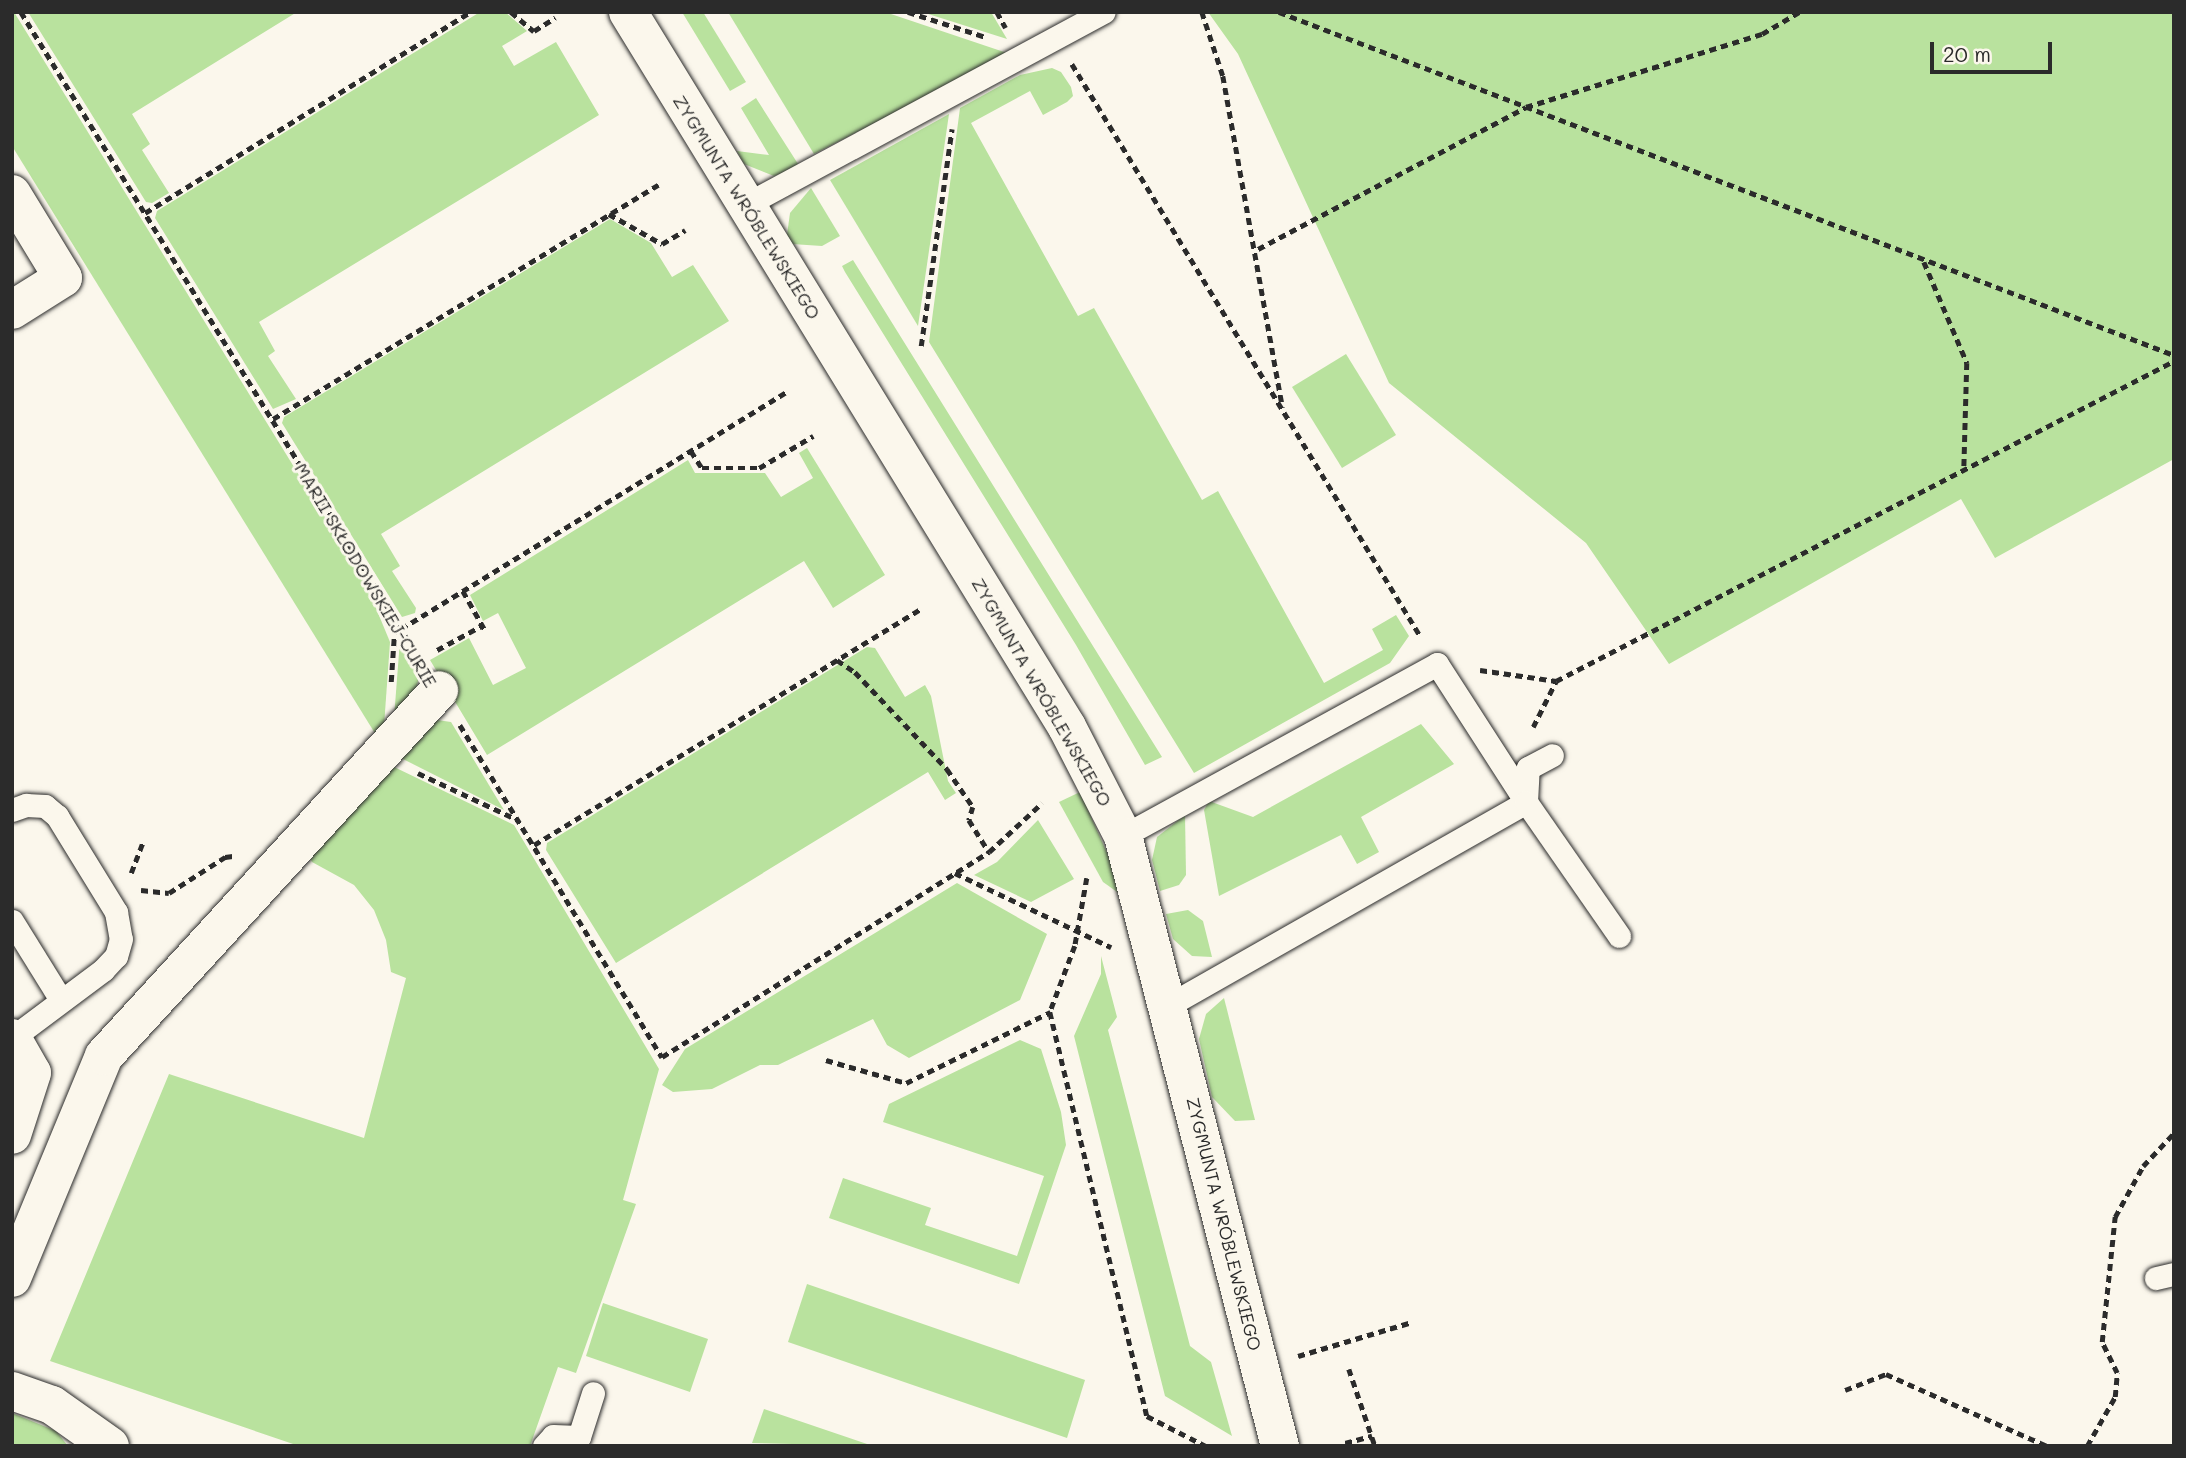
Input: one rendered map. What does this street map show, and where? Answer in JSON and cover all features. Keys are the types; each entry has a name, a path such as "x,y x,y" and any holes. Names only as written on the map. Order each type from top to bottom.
{"street":[{"name":"ZYGMUNTA WRÓBLEWSKIEGO","path":"628,12 1067,727 1123,836 1169,1004 1280,1446"},
{"path":"12,194 64,278 12,310"},
{"name":"MARII SKŁODOWSKIEJ-CURIE","path":"12,1278 104,1056 379,755 429,674"},
{"path":"12,1038 32,1073 12,1135"},
{"path":"12,1391 52,1405 110,1446"}],"lane":[{"path":"747,204 1057,40 1104,12"},
{"path":"1123,836 1437,664 1526,802 1619,936"},
{"path":"1526,802 1528,768 1552,755"},
{"path":"1169,1004 1526,802"},
{"path":"12,810 26,805 45,806 57,816 116,912 121,939 116,956 12,1038"},
{"path":"12,921 61,1000"},
{"path":"544,1446 553,1436 579,1437 593,1393"}],"path":[{"name":"MARII SKŁODOWSKIEJ-CURIE","path":"21,12 429,674"},
{"path":"145,213 470,12"},
{"path":"511,12 534,31 555,19"},
{"path":"908,12 993,40"},
{"path":"1202,12 1223,76 1258,249 1284,412"},
{"path":"1279,12 1924,262 2174,355"},
{"path":"1258,249 1526,107 1762,34 1799,12"},
{"path":"1057,40 1437,664 1556,681 2174,361"},
{"path":"921,346 957,93"},
{"path":"273,419 657,185"},
{"path":"609,214 662,244 685,230"},
{"path":"1924,262 1967,363 1964,469"},
{"path":"401,629 786,392"},
{"path":"691,451 702,468 759,468 813,436"},
{"path":"463,591 484,628 429,674 662,1057 989,852 1042,803"},
{"path":"534,845 921,609"},
{"path":"837,660 856,672 947,769 973,807 969,820 989,852"},
{"path":"379,755 520,821"},
{"path":"136,889 169,892 232,855 263,882"},
{"path":"954,873 1078,934 1119,950"},
{"path":"1087,878 1078,934 1050,1012 1147,1416 1206,1446"},
{"path":"826,1060 906,1083 1050,1012"},
{"path":"2087,1446 2115,1397 2117,1373 2102,1342 2115,1217 2143,1166 2174,1133"},
{"path":"1297,1356 1412,1322"},
{"path":"1349,1369 1375,1446"},
{"path":"1845,1390 1885,1374 2047,1446"},
{"path":"1345,1443 1372,1436"}],"green space":[{"path":"14,12 366,584 390,642 384,726 376,735 12,146"},
{"path":"28,12 297,12 132,114 150,144 142,150 169,193 152,203 146,202"},
{"path":"480,12 505,12 527,31 502,46 514,66 556,42 599,115 259,322 275,351 268,356 296,399 273,409 155,218 157,211"},
{"path":"682,12 703,12 746,82 730,91"},
{"path":"728,12 885,12 1010,54 814,154"},
{"path":"922,12 991,12 1007,39"},
{"path":"1208,12 2174,12 2174,459 1995,558 1961,499 1669,664 1586,543 1389,383 1238,54"},
{"path":"1052,68 1061,72 1071,87 1073,96 1067,102 1043,115 1030,91 971,123 1078,316 1094,308 1202,500 1218,491 1324,683 1383,650 1372,629 1396,615 1409,636 1390,663 1194,773 929,342 960,108 1020,75"},
{"path":"756,98 800,167 774,176 744,164 737,151 769,155 741,108"},
{"path":"949,114 918,326 830,180"},
{"path":"811,188 840,236 822,246 792,244 787,235 790,213"},
{"path":"610,219 651,243 672,277 693,265 729,321 381,534 400,566 392,571 416,608 415,613 402,617 282,423 284,417"},
{"path":"853,260 1162,757 1145,765 1076,645 845,272 842,266"},
{"path":"1346,354 1396,435 1342,468 1292,387"},
{"path":"807,448 885,575 833,608 804,561 487,755 430,660 469,638 493,685 526,668 498,613 483,621 470,595 688,460 695,473 765,473 781,497 813,478 799,453"},
{"path":"400,640 420,674 414,696 394,718"},
{"path":"867,647 875,648 905,697 925,685 931,696 948,781 956,793 945,800 928,772 616,963 546,850 547,843"},
{"path":"430,719 451,722 504,810 397,756"},
{"path":"1421,724 1454,764 1361,817 1379,852 1357,864 1341,835 1219,896 1204,810 1209,801 1253,817"},
{"path":"390,765 514,825 659,1069 623,1200 636,1204 576,1373 558,1367 530,1446 299,1446 50,1361 169,1074 364,1138 406,978 391,972 386,940 374,910 354,885 312,862 308,854"},
{"path":"1080,792 1108,855 1120,894 1103,882 1059,802"},
{"path":"1185,815 1186,875 1179,885 1160,891 1152,860 1157,837"},
{"path":"1038,820 1074,879 1031,902 974,875 997,862"},
{"path":"957,883 1047,934 1020,1000 909,1058 887,1045 873,1019 778,1065 760,1065 712,1089 673,1092 662,1085 685,1049"},
{"path":"1188,910 1203,921 1212,957 1192,956 1173,939 1166,914"},
{"path":"1101,956 1117,1017 1108,1030 1190,1346 1211,1362 1232,1436 1165,1396 1074,1036 1101,974"},
{"path":"1224,998 1255,1120 1235,1121 1212,1097 1199,1039 1206,1014"},
{"path":"1020,1040 1041,1049 1061,1112 1066,1145 1019,1284 829,1218 843,1178 931,1208 925,1225 1017,1256 1044,1176 883,1122 889,1104"},
{"path":"807,1284 1085,1380 1067,1438 788,1342"},
{"path":"603,1303 708,1339 690,1392 586,1356"},
{"path":"764,1409 873,1446 752,1443"},
{"path":"12,1413 56,1431 68,1446 12,1446"}]}
